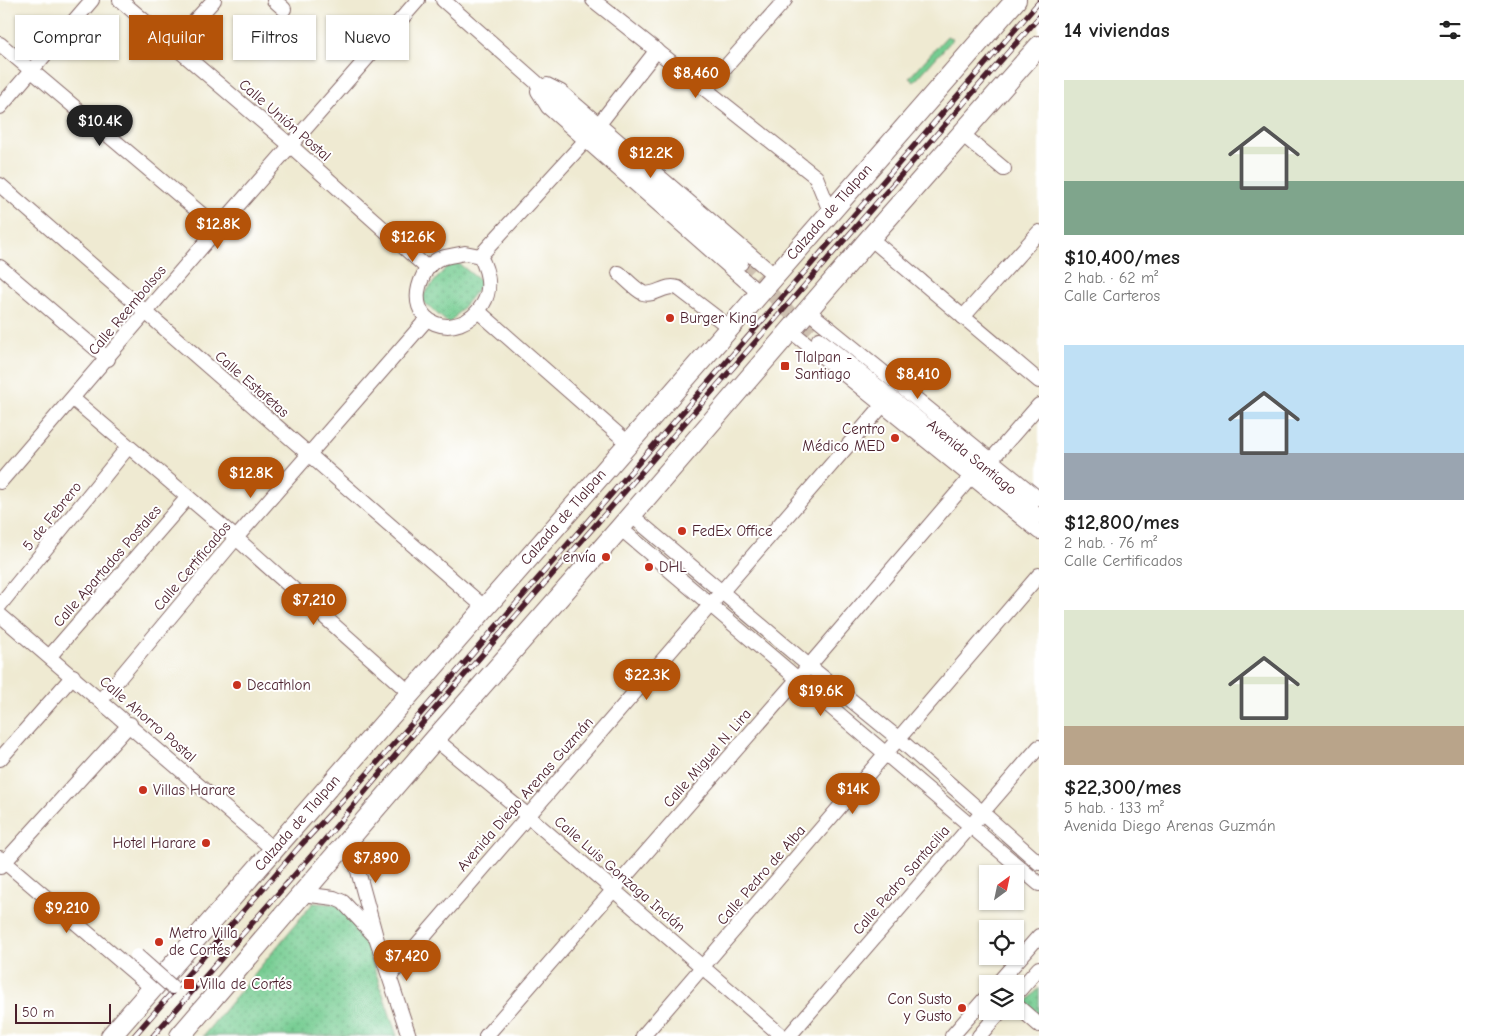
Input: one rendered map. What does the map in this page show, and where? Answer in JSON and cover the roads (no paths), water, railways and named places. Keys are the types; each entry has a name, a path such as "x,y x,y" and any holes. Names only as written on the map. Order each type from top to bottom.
{"highway":[{"name":"Calzada de Tlalpan","path":"111,1036 162,987 274,850 484,607 1016,0"},
{"path":"180,1036 349,838 1039,46"}],"street":[{"path":"0,107 92,0"},
{"name":"Calle Unión Postal","path":"120,0 138,15"},
{"path":"200,15 214,0"},
{"name":"Calle Reembolsos","path":"0,482 108,359 218,228 418,0"},
{"path":"443,0 741,263"},
{"path":"593,0 816,177 830,211"},
{"path":"706,89 785,0"},
{"path":"0,44 218,228"},
{"path":"599,124 657,50"},
{"name":"Calle Unión Postal","path":"192,60 427,268"},
{"path":"530,77 561,92 774,275"},
{"path":"530,77 548,107 759,293"},
{"path":"962,134 1004,170"},
{"path":"480,256 586,140"},
{"name":"Calle Estafetas","path":"0,185 484,607"},
{"path":"963,317 1039,232"},
{"path":"870,238 1039,381"},
{"path":"465,253 480,256 487,268 488,283 487,297 478,311 471,318 446,327 427,319 421,311 417,300 419,284 427,268 437,260 448,256 465,253"},
{"path":"0,267 108,359"},
{"path":"619,273 644,293 651,293 672,286 678,288 729,327"},
{"path":"478,311 628,444"},
{"name":"Avenida Santiago","path":"808,311 1039,499"},
{"name":"Calle Certificados","path":"101,700 236,538 427,319"},
{"name":"Avenida Santiago","path":"791,331 1039,532"},
{"name":"Avenida Santiago","path":"819,339 1039,516"},
{"path":"73,399 236,538 410,693"},
{"path":"992,460 1039,405"},
{"name":"Avenida Diego Arenas Guzmán","path":"390,976 882,406"},
{"name":"5 de Febrero","path":"0,605 128,447"},
{"name":"Calle Miguel N. Lira","path":"486,1036 971,477"},
{"name":"Calle Apartados Postales","path":"50,656 188,497"},
{"path":"626,522 722,592 899,740 1039,863"},
{"path":"626,522 710,605 1039,884"},
{"name":"Calle Pedro de Alba","path":"643,1036 1039,575"},
{"name":"Calle Ahorro Postal","path":"0,615 130,724 274,850"},
{"path":"0,759 73,676"},
{"path":"130,724 2,863 162,987"},
{"name":"Calle Luis Gonzaga Inclán","path":"435,739 528,816 782,1036"},
{"name":"Calle Pedro Santacilia","path":"789,1036 1039,747"},
{"path":"349,838 376,937 409,1036"},
{"path":"302,894 334,898 343,902 376,937"},
{"path":"1005,975 1039,936"},
{"path":"137,956 162,987"},
{"path":"1024,985 1039,968"},
{"path":"952,1036 979,1005"},
{"path":"1024,1012 1039,1025"},
{"path":"979,1036 993,1020"}],"tunnel":[{"path":"741,263 788,311 819,339"}],"railway":[{"path":"134,1036 301,845 415,720 1039,2"},
{"path":"153,1036 312,855 420,726 1039,17"}],"place":[{"name":"Burger King","path":"670,318"},
{"name":"Tlalpan - Santiago","path":"785,366"},
{"name":"Centro Médico MED","path":"895,438"},
{"name":"FedEx Office","path":"682,531"},
{"name":"envía","path":"606,557"},
{"name":"DHL","path":"649,567"},
{"name":"Decathlon","path":"237,685"},
{"name":"Villas Harare","path":"143,790"},
{"name":"Hotel Harare","path":"206,843"},
{"name":"Metro Villa de Cortés","path":"159,942"},
{"name":"Villa de Cortés","path":"189,984"},
{"name":"Con Susto y Gusto","path":"962,1008"}]}
